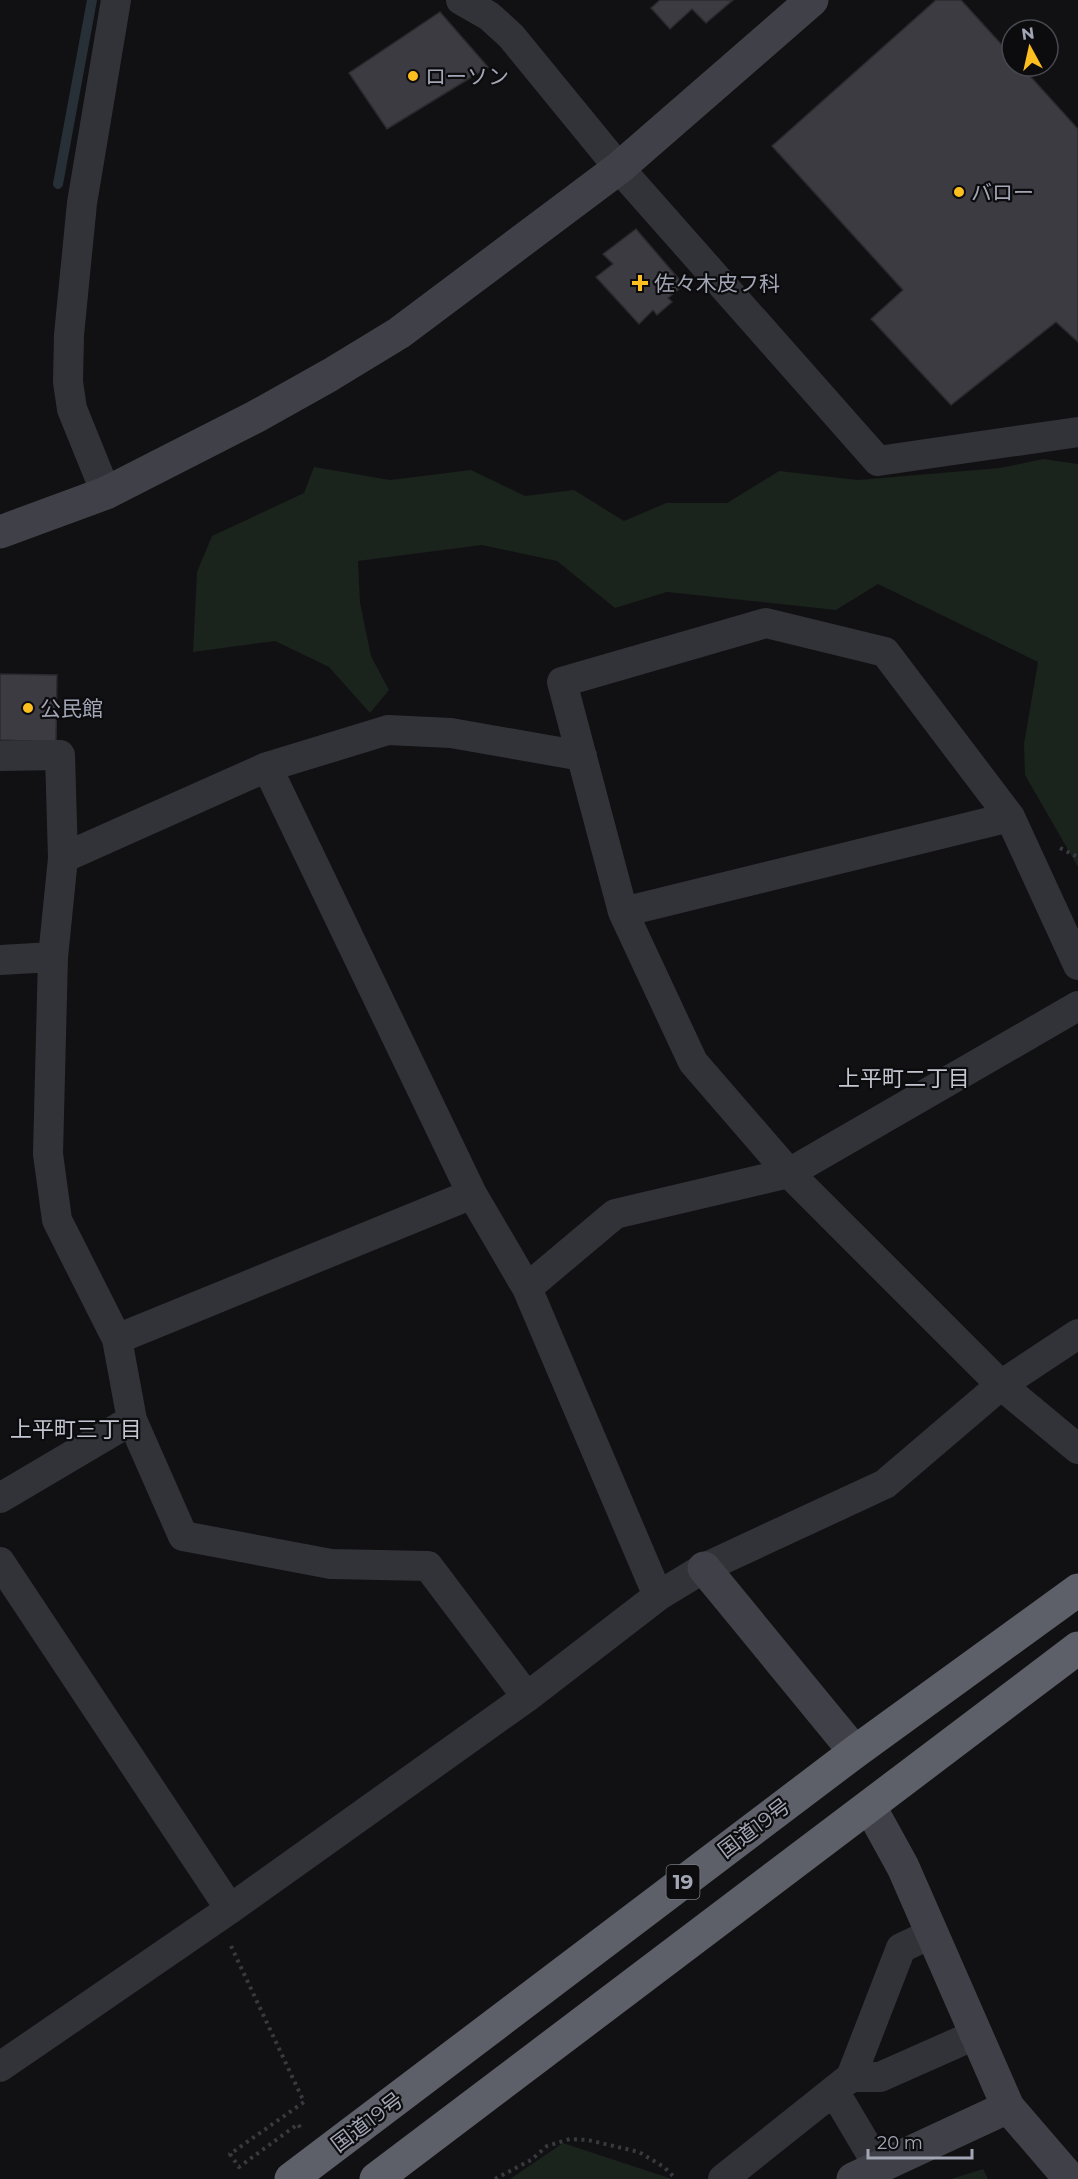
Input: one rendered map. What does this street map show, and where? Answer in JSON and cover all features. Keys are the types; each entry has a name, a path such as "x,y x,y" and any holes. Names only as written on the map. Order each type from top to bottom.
{"highway":[{"name":"国道19号","path":"291,2179 855,1752 1078,1590"},
{"name":"19","path":"376,2179 1078,1648"}],"street":[{"path":"106,493 72,409 68,382 69,346 82,203 116,0"},
{"path":"461,0 489,16 511,36 619,168 878,461 1078,432"},
{"path":"0,532 106,493 255,417 399,333 619,168 812,0"},
{"path":"1078,965 1010,817 885,652 766,623 562,682 623,912 693,1062 789,1173 1001,1385 1078,1449"},
{"path":"63,858 267,767 388,730 451,733 582,756"},
{"path":"0,756 60,756 63,858 53,957 48,1154 57,1220 117,1339 132,1420 183,1536 331,1564 428,1566 526,1697"},
{"path":"267,767 472,1194 527,1288 658,1596"},
{"path":"623,912 1010,817"},
{"path":"0,960 53,957"},
{"path":"527,1288 615,1214 789,1173 1078,1006"},
{"path":"117,1339 472,1194"},
{"path":"0,2067 224,1914 526,1697 658,1596 704,1568 885,1484 1001,1385 1078,1334"},
{"path":"0,1498 132,1420"},
{"path":"0,1562 224,1914"},
{"path":"704,1568 855,1752"},
{"path":"870,1807 903,1867 1008,2107 1070,2179"},
{"path":"933,1933 901,1948 843,2084 866,2173 1008,2107"},
{"path":"723,2179 843,2084 880,2077 977,2034"}],"path":[{"path":"224,1914 304,2102 230,2154 239,2167"},
{"path":"495,2179 531,2160 547,2146 570,2139 588,2140 639,2151 664,2167 676,2179"}],"shaded area":[{"path":"1043,459 1078,464 1078,867 1025,775 1024,744 1038,662 878,584 836,610 667,592 615,608 557,561 482,545 358,561 360,603 371,656 389,690 370,713 329,667 275,641 193,652 197,572 212,536 304,493 314,467 390,480 471,470 525,496 574,490 624,521 666,503 727,503 779,471 858,480 1000,468"},
{"path":"563,2143 672,2179 510,2179"},
{"path":"983,2169 988,2179 951,2179"}],"building":[{"path":"660,0 733,0 706,23 692,9 670,29 651,8"},
{"path":"936,0 961,0 1000,43 1000,78 1032,78 1078,129 1078,342 1056,322 951,405 871,319 903,290 772,146"},
{"path":"440,12 488,67 387,129 349,73"},
{"path":"636,229 684,285 668,298 672,302 657,315 653,310 639,324 596,277 613,264 603,254"},
{"name":"公民館","path":"0,674 57,675 56,742 0,740"}],"waterway":[{"path":"58,184 92,0"}],"place":[{"name":"ローソン","path":"413,76"},
{"name":"バロー","path":"959,192"},
{"name":"佐々木皮フ科","path":"640,283"},
{"name":"公民館","path":"28,708"}],"district":[{"name":"上平町二丁目","path":"904,1078"},
{"name":"上平町三丁目","path":"76,1429"}]}
